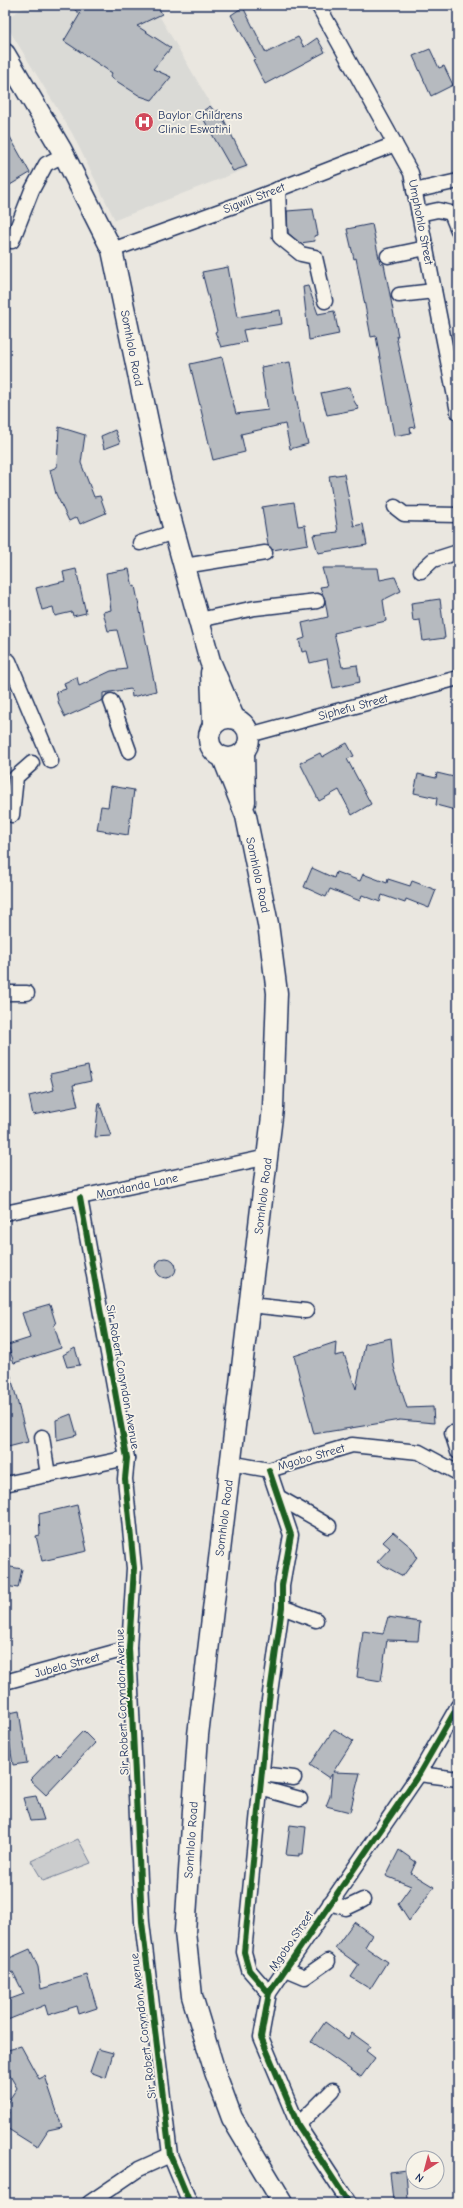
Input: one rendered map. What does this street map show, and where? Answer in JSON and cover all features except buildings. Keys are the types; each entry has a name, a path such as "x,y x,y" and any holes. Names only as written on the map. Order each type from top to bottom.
{"main road":[{"name":"Somhlolo Road","path":"5,54 64,155 112,250 161,484 210,662 234,718 244,725 246,743 246,816"},
{"name":"Somhlolo Road","path":"210,662 213,724 210,729 208,741 213,751 223,758 246,816 268,924 277,993 273,1108 198,1735 185,1932 192,1996 215,2072 232,2118 282,2202"},
{"path":"213,724 223,718 234,718"},
{"path":"223,758 234,758 246,743"}],"street":[{"name":"Umphohlo Street","path":"318,5 411,172 458,412"},
{"name":"Sigwili Street","path":"112,250 395,144"},
{"path":"12,241 32,190 46,164 64,155"},
{"path":"414,191 458,181"},
{"path":"278,189 280,236 300,254 315,257 325,301"},
{"path":"419,214 438,210 454,212 458,230"},
{"path":"388,256 426,248"},
{"path":"400,295 434,291"},
{"path":"395,507 404,514 458,515"},
{"path":"140,543 174,532"},
{"path":"421,571 433,560 458,552"},
{"path":"184,566 265,553"},
{"path":"199,620 255,608 317,601"},
{"path":"9,661 51,761"},
{"name":"Siphefu Street","path":"246,743 458,678"},
{"path":"111,701 129,751"},
{"path":"12,815 16,777 32,763"},
{"path":"5,994 27,993"},
{"name":"Mandanda Lane","path":"5,1213 268,1157"},
{"name":"Sir Robert Coryndon Avenue","path":"80,1198 127,1458 125,1479 134,1568 130,1648 142,1922 170,2155 190,2203"},
{"path":"250,1305 306,1311"},
{"path":"452,1432 458,1452"},
{"path":"42,1437 48,1475"},
{"name":"Mgobo Street","path":"230,1463 269,1470 352,1445 419,1452 453,1471"},
{"path":"453,1471 458,1457"},
{"path":"5,1484 127,1458"},
{"path":"269,1470 280,1498 291,1535 282,1585 282,1607 268,1700 244,1952 249,1970 269,1993"},
{"path":"280,1498 329,1526"},
{"path":"282,1607 316,1620"},
{"name":"Jubela Street","path":"5,1682 130,1648"},
{"name":"Mgobo Street","path":"349,2203 298,2125 261,2037 269,1993 419,1774 458,1706"},
{"path":"419,1774 458,1779"},
{"path":"261,1781 294,1778"},
{"path":"261,1781 300,1799"},
{"path":"330,1903 346,1908 362,1900"},
{"path":"286,1969 305,1977 328,1961"},
{"path":"298,2125 333,2090"},
{"path":"88,2203 139,2169 170,2155"}],"shaded area":[{"name":"Baylor Childrens Clinic Eswatini","path":"29,5 153,5 248,168 115,220 72,133 5,23 5,19"},
{"path":"78,1839 91,1863 43,1881 31,1861"}],"cycle path":[{"path":"80,1198 127,1458 125,1479 134,1568 129,1648 142,1922 170,2155 190,2203"},
{"path":"269,1470 291,1535 282,1585 282,1607 269,1700 244,1952 249,1970 269,1993"},
{"path":"349,2203 298,2125 261,2037 269,1993 419,1774 458,1706"}],"place":[{"name":"Baylor Childrens Clinic Eswatini","path":"144,122"}]}
